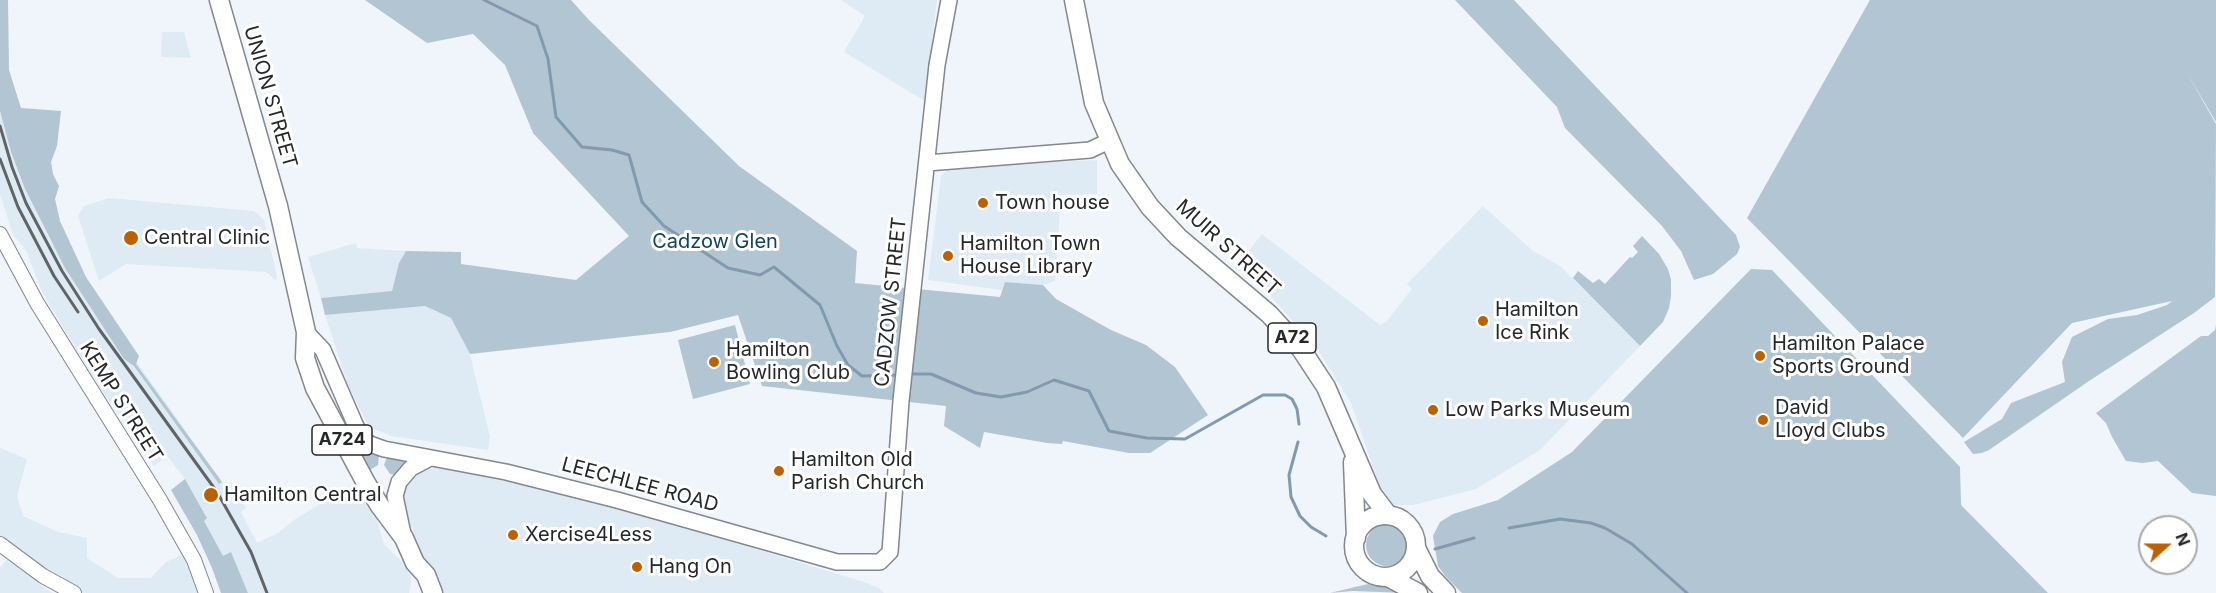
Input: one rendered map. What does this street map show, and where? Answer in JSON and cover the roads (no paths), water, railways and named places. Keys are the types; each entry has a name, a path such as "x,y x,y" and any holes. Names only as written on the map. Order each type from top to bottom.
{"main road":[{"name":"UNION STREET","path":"219,0 278,206 306,332"},
{"name":"CADZOW STREET","path":"837,562 874,563 885,559 890,552 901,401 937,65 949,0"},
{"name":"MUIR STREET","path":"1074,0 1091,92 1109,141 1135,187 1163,221 1194,252 1269,314 1297,344 1326,387 1372,494 1388,515"},
{"path":"927,163 1090,150 1109,141"},
{"name":"LEECHLEE ROAD","path":"306,332 323,350 362,438 370,444 384,449 506,472 617,500 837,562"},
{"name":"A724","path":"306,332 305,358 315,388 371,491 404,538 416,563 426,575 433,593"},
{"name":"MUIR STREET","path":"1352,452 1356,538"},
{"path":"404,538 395,496 399,482 411,468 430,458"},
{"path":"1356,538 1358,531 1368,520 1388,515"},
{"name":"A72","path":"1388,515 1397,517 1410,526 1416,541 1416,548 1430,576 1446,593"},
{"name":"A72","path":"1356,538 1355,551 1361,565 1373,574 1388,577 1418,593"},
{"path":"1388,577 1407,568 1415,555 1416,548"},
{"path":"416,563 417,593"}],"street":[{"name":"KEMP STREET","path":"0,234 37,303 160,500 194,561 206,593"},
{"path":"0,544 43,576 74,593"}],"waterway":[{"path":"484,0 537,26 548,59 556,117 582,147 612,150 629,155 642,202 664,226 728,268 760,275 774,267 820,305 837,346 848,365 862,376 900,375"},
{"path":"909,374 931,374 976,393 1001,397 1027,392 1054,380 1089,391 1109,431 1147,438 1185,439 1263,395 1285,395 1292,399 1297,409 1299,424"},
{"path":"1298,442 1289,475 1291,497 1300,516 1311,527 1326,536"},
{"path":"1509,528 1560,519 1591,523 1605,528 1632,544 1687,593"},
{"path":"1435,549 1474,538"}],"railway":[{"path":"0,126 26,203 62,271 99,329 217,492 251,552 267,593"},
{"path":"0,159 18,207 54,276 78,312"}],"place":[{"name":"Town house","path":"983,203"},
{"name":"Central Clinic","path":"131,238"},
{"name":"Hamilton Town House Library","path":"948,256"},
{"name":"Hamilton Ice Rink","path":"1483,321"},
{"name":"Hamilton Palace Sports Ground","path":"1760,356"},
{"name":"Hamilton Bowling Club","path":"714,362"},
{"name":"Low Parks Museum","path":"1433,410"},
{"name":"David Lloyd Clubs","path":"1763,420"},
{"name":"Hamilton Old Parish Church","path":"779,471"},
{"name":"Hamilton Central","path":"211,495"},
{"name":"Xercise4Less","path":"513,535"},
{"name":"Hang On","path":"637,567"}],"park label":[{"name":"Cadzow Glen","path":"715,242"}]}
